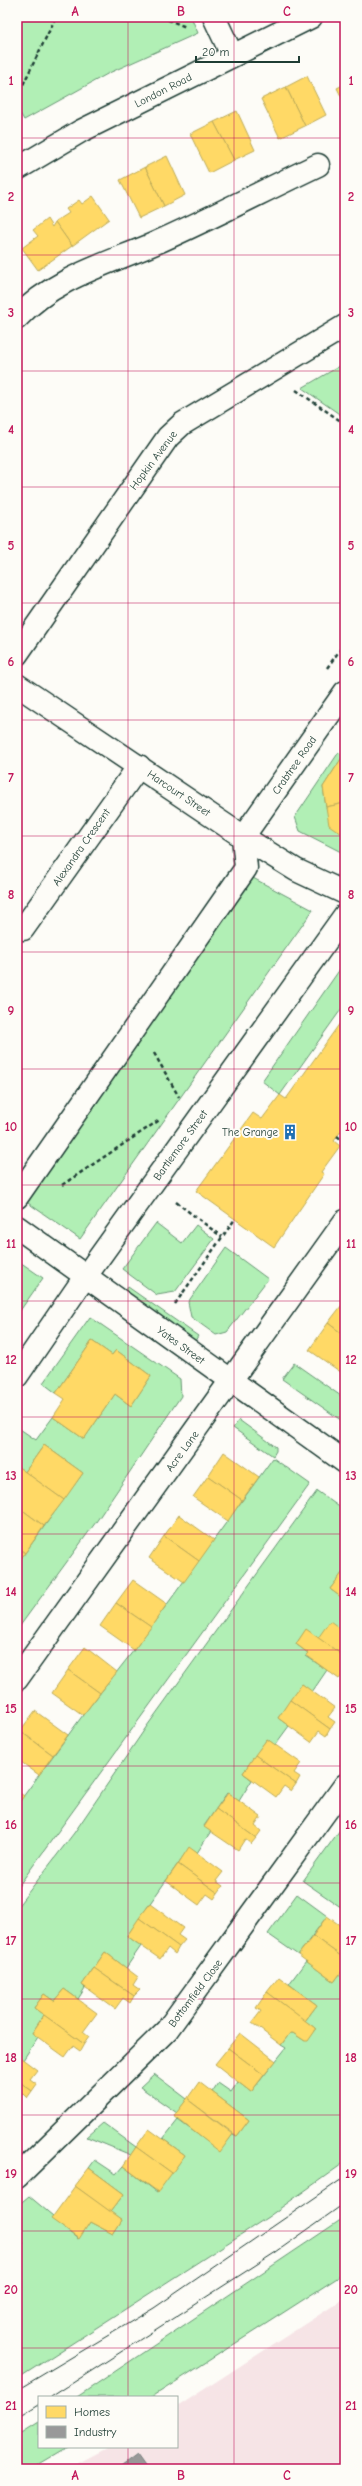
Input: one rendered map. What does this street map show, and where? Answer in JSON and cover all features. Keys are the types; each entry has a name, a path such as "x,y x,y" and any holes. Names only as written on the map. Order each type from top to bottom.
{"street":[{"path":"214,17 232,55"},
{"name":"London Road","path":"18,167 81,131 311,17"},
{"path":"17,318 27,307 78,274 151,244 318,165"},
{"name":"Hopkin Avenue","path":"17,654 168,437 182,424 345,326"},
{"name":"Harcourt Street","path":"17,685 243,837 296,870 345,893"},
{"name":"Crabtree Road","path":"243,837 345,692"},
{"name":"Alexandra Crescent","path":"23,929 138,766"},
{"path":"17,1197 246,868 243,837"},
{"name":"Bartlemore Street","path":"17,1376 345,915"},
{"name":"Acre Lane","path":"17,1679 232,1381 345,1221"},
{"name":"Yates Street","path":"17,1227 345,1462"},
{"name":"Bottomfield Close","path":"17,2177 167,2030 345,1785"}],"path":[{"path":"17,97 56,17"},
{"path":"161,17 192,29"},
{"path":"294,388 345,424"},
{"path":"137,1025 183,1104"},
{"path":"59,1187 164,1117"},
{"path":"337,1136 345,1142"},
{"path":"176,1202 222,1237"},
{"path":"170,1310 235,1218"}],"shaded area":[{"path":"345,2298 345,2469 67,2469 107,2448 178,2448 178,2406"}],"green space":[{"path":"17,17 191,17 198,33 109,73 24,120 17,108"},
{"path":"345,363 345,418 302,388"},
{"path":"339,752 343,756 323,787 326,807 345,836 345,854 300,831 295,817"},
{"path":"253,878 313,910 80,1239 25,1201"},
{"path":"345,962 345,1004 280,1095 262,1081"},
{"path":"156,1223 182,1243 196,1225 214,1239 175,1292 157,1295 122,1269"},
{"path":"226,1248 268,1279 227,1332 216,1335 191,1317 188,1302"},
{"path":"17,1260 43,1278 17,1315"},
{"path":"128,1287 198,1336 195,1341 125,1292"},
{"path":"90,1317 180,1379 181,1396 96,1522 17,1630 17,1564 83,1473 44,1445 25,1472 17,1466 17,1427 36,1440 53,1417 84,1439 115,1394 131,1406 151,1376 116,1350 112,1355 92,1341 56,1393 43,1383"},
{"path":"294,1363 341,1396 345,1391 345,1423 282,1379"},
{"path":"239,1420 276,1447 276,1451 273,1456 233,1428"},
{"path":"273,1458 310,1484 17,1888 17,1805 83,1715 134,1650"},
{"path":"317,1491 345,1511 345,1573 343,1572 330,1589 345,1600 345,1632 318,1638 306,1630 296,1644 308,1653 306,1656 327,1670 312,1692 302,1684 278,1718 289,1726 275,1745 267,1739 243,1773 252,1780 239,1801 227,1793 204,1826 211,1831 197,1853 189,1848 127,1936 141,1946 126,1968 105,1952 82,1985 85,1988 78,1999 64,1989 54,2001 44,1994 34,2008 44,2015 32,2033 38,2037 23,2060 17,2055 17,1907 74,1833 147,1726"},
{"path":"345,1823 345,1910 303,1881"},
{"path":"297,1894 327,1916 298,1955 268,1934"},
{"path":"306,1961 334,1982 345,1967 345,2162 268,2217 17,2379 17,2250 24,2243 17,2238 17,2206 29,2196 53,2216 52,2219 78,2239 90,2222 113,2234 122,2220 110,2212 124,2194 89,2168 95,2160 116,2174 123,2166 157,2192 185,2155 163,2139 178,2120 220,2151 233,2134 237,2136 249,2120 212,2092 218,2083 231,2092 238,2082 251,2092 286,2048 281,2045 290,2033 293,2033 305,2041 315,2031 315,2028 305,2021 317,2005 289,1984"},
{"path":"154,2074 187,2099 177,2113 140,2087"},
{"path":"103,2123 136,2147 131,2155 87,2137"},
{"path":"345,2217 345,2273 154,2396 78,2396"},
{"path":"38,2423 38,2448 66,2448 31,2469 17,2469 17,2436"}],"building: Homes":[{"path":"307,76 326,115 305,126 286,87"},
{"path":"345,84 345,104 337,88"},
{"path":"286,87 305,126 280,138 261,99"},
{"path":"237,111 255,150 234,160 214,122"},
{"path":"214,122 234,160 209,173 190,134"},
{"path":"167,156 185,195 164,206 145,167"},
{"path":"145,167 164,206 139,218 120,180"},
{"path":"93,196 109,219 72,246 55,222 69,213 66,209 79,200 82,204"},
{"path":"47,219 52,227 55,222 72,246 38,270 22,248 38,236 33,230"},
{"path":"343,756 345,757 345,803 326,807 323,787"},
{"path":"345,803 345,836 329,825 326,807"},
{"name":"The Grange","path":"345,1016 345,1133 341,1131 334,1141 340,1146 321,1172 324,1174 274,1247 196,1191 253,1113 262,1119 280,1095 286,1099"},
{"path":"345,1301 345,1336 328,1323"},
{"path":"328,1323 345,1336 345,1375 309,1350"},
{"path":"92,1341 112,1355 116,1350 151,1376 131,1406 115,1394 84,1439 53,1417 65,1399 56,1393"},
{"path":"44,1445 83,1473 64,1500 25,1472"},
{"path":"224,1452 259,1477 242,1500 208,1476"},
{"path":"17,1466 64,1500 44,1526 17,1506"},
{"path":"208,1476 242,1500 228,1521 193,1497"},
{"path":"17,1506 44,1526 25,1553 17,1547"},
{"path":"179,1515 214,1540 199,1561 164,1536"},
{"path":"164,1536 199,1561 184,1582 149,1558"},
{"path":"17,1547 25,1553 17,1564"},
{"path":"343,1572 345,1573 345,1600 330,1589"},
{"path":"133,1580 167,1604 151,1627 116,1603"},
{"path":"116,1603 151,1627 134,1650 100,1626"},
{"path":"330,1621 345,1632 345,1657 318,1638"},
{"path":"306,1629 345,1657 345,1672 339,1679 306,1655 308,1653 296,1644"},
{"path":"85,1647 117,1672 100,1693 68,1670"},
{"path":"68,1670 100,1693 83,1715 52,1693"},
{"path":"302,1684 335,1708 328,1717 335,1722 330,1729 290,1700"},
{"path":"290,1700 330,1729 326,1736 319,1731 311,1742 278,1718"},
{"path":"35,1711 68,1735 53,1755 20,1731"},
{"path":"20,1731 53,1755 39,1775 17,1759 17,1736"},
{"path":"267,1739 301,1763 294,1773 300,1777 296,1784 255,1755"},
{"path":"255,1755 296,1784 291,1791 284,1786 276,1797 243,1773"},
{"path":"17,1791 24,1796 17,1805"},
{"path":"228,1793 261,1817 255,1826 261,1831 256,1838 216,1809"},
{"path":"216,1809 256,1838 251,1844 245,1839 238,1850 204,1827"},
{"path":"189,1847 223,1872 216,1881 223,1886 218,1893 178,1864"},
{"path":"178,1864 218,1893 214,1899 207,1894 199,1905 166,1881"},
{"path":"150,1904 183,1928 178,1935 185,1940 179,1947 139,1918"},
{"path":"327,1916 345,1929 345,1959 313,1936"},
{"path":"139,1918 179,1947 175,1954 168,1948 160,1959 127,1936"},
{"path":"313,1936 345,1959 345,1967 334,1982 298,1955"},
{"path":"105,1952 138,1977 133,1985 140,1990 134,1996 94,1968"},
{"path":"94,1968 134,1996 130,2003 123,1998 115,2009 82,1985"},
{"path":"279,1977 317,2005 305,2021 267,1992"},
{"path":"64,1989 97,2013 83,2032 89,2037 84,2044 34,2008 44,1994 54,2001"},
{"path":"267,1992 315,2028 315,2031 308,2041 305,2041 293,2033 290,2033 281,2045 252,2023 261,2011 256,2008"},
{"path":"44,2015 84,2044 80,2051 73,2046 65,2057 32,2033"},
{"path":"240,2033 276,2061 264,2075 228,2048"},
{"path":"228,2048 264,2075 251,2092 215,2064"},
{"path":"17,2055 37,2070 30,2079 37,2084 32,2091 17,2080"},
{"path":"17,2080 32,2091 27,2098 21,2092 17,2098"},
{"path":"199,2082 249,2120 237,2136 187,2099"},
{"path":"187,2099 233,2134 220,2152 174,2116"},
{"path":"149,2129 185,2155 172,2173 136,2147"},
{"path":"136,2147 172,2173 158,2192 123,2166"},
{"path":"89,2168 124,2194 110,2212 75,2186"},
{"path":"75,2186 122,2220 113,2234 90,2222 79,2239 51,2219"}],"building: Industry":[{"path":"137,2455 147,2469 118,2469"}],"tram line":[{"path":"17,2390 154,2308 345,2177"},
{"path":"53,2396 276,2252 345,2203"},
{"path":"17,2418 38,2405"}],"place":[{"name":"The Grange","path":"290,1132"}]}
